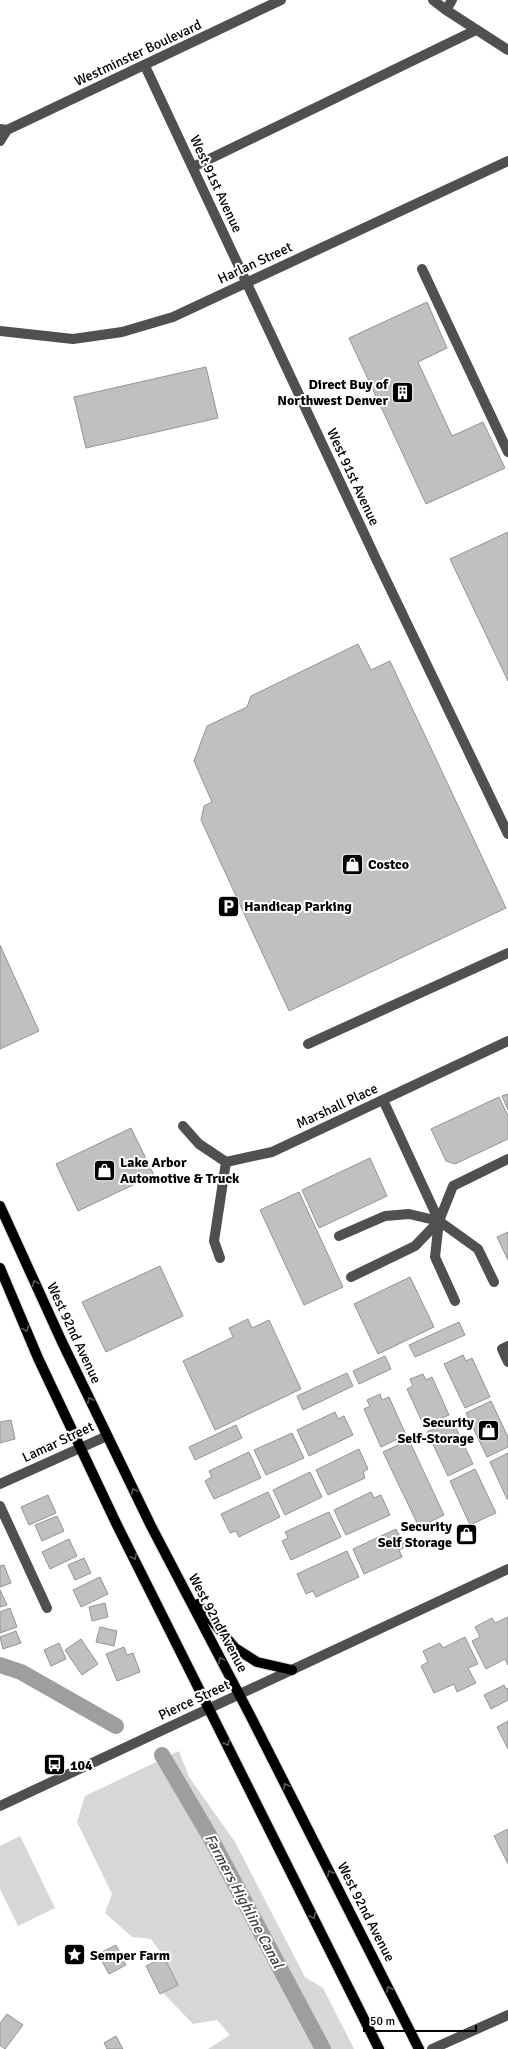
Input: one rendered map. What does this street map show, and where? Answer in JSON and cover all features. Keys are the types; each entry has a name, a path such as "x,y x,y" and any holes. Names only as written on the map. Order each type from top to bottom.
{"main road":[{"name":"West 92nd Avenue","path":"0,1206 107,1436 419,2049"},
{"path":"0,1268 38,1358 80,1448 379,2049"},
{"path":"182,1584 218,1630 235,1648 257,1662 292,1670"}],"street":[{"name":"Westminster Boulevard","path":"0,141 3,130 145,66 281,0"},
{"path":"433,0 508,50"},
{"path":"446,10 452,0"},
{"path":"193,167 476,30"},
{"name":"West 91st Avenue","path":"145,66 246,284 508,834"},
{"name":"Harlan Street","path":"0,331 73,338 122,332 173,316 246,284 508,161"},
{"path":"422,269 508,452"},
{"path":"308,1044 508,953"},
{"name":"Marshall Place","path":"226,1162 272,1152 508,1041"},
{"path":"383,1100 439,1221"},
{"path":"183,1126 198,1144 226,1162 214,1241 220,1258"},
{"path":"455,1301 435,1257 439,1221 453,1186 508,1159"},
{"path":"339,1236 385,1216 409,1214 439,1221 478,1249 494,1282"},
{"path":"351,1277 415,1246 439,1221"},
{"path":"508,1346 502,1349 508,1362"},
{"name":"Lamar Street","path":"0,1484 107,1436"},
{"path":"0,1506 47,1608"},
{"name":"Pierce Street","path":"0,1806 508,1569"},
{"path":"432,2049 508,2015"}],"shaded area":[{"path":"179,1751 189,1777 235,1842 305,1977 323,1988 354,2049 208,2049 230,2035 217,2020 193,2024 163,1993 178,1985 164,1957 151,1939 132,1937 105,1913 112,1894 77,1822 85,1796"},
{"path":"20,1836 55,1908 18,1926 0,1889 0,1846"}],"building":[{"name":"Direct Buy of Northwest Denver","path":"427,302 447,348 418,362 452,436 483,422 505,468 426,504 349,338"},
{"path":"206,367 218,418 86,448 74,397"},
{"path":"508,532 508,681 450,559"},
{"name":"Costco","path":"358,644 371,670 390,661 506,908 289,1011 201,820 204,806 212,802 194,761 207,726 247,707 251,696"},
{"path":"0,945 39,1031 0,1049"},
{"path":"508,1094 508,1110 502,1096"},
{"path":"499,1097 508,1116 508,1139 455,1164 446,1161 431,1129"},
{"name":"Lake Arbor Automotive & Truck","path":"131,1128 154,1175 78,1211 56,1164"},
{"path":"370,1158 387,1196 319,1228 302,1190"},
{"path":"299,1192 343,1287 304,1305 260,1210"},
{"path":"508,1232 508,1260 497,1237"},
{"path":"160,1266 183,1316 106,1352 82,1302"},
{"path":"410,1277 434,1327 378,1354 354,1304"},
{"path":"248,1319 252,1328 269,1320 301,1389 215,1430 183,1361 233,1337 229,1328"},
{"path":"459,1322 465,1335 415,1357 409,1345"},
{"path":"463,1355 466,1361 472,1358 490,1397 465,1408 444,1364"},
{"path":"385,1356 391,1369 359,1384 353,1371"},
{"path":"347,1373 353,1386 303,1410 297,1396"},
{"path":"423,1374 426,1380 432,1377 449,1415 424,1426 407,1389 413,1386 410,1379"},
{"path":"380,1394 382,1400 389,1397 406,1435 381,1447 364,1409 370,1406 367,1400"},
{"path":"491,1401 508,1437 508,1447 487,1457 466,1413"},
{"path":"335,1412 338,1419 344,1416 353,1435 309,1456 297,1430"},
{"path":"11,1420 15,1439 0,1443 0,1422"},
{"path":"452,1420 473,1464 448,1476 427,1432"},
{"path":"236,1425 242,1438 195,1460 189,1447"},
{"path":"292,1433 304,1458 266,1475 254,1450"},
{"path":"409,1440 444,1515 419,1527 383,1452"},
{"path":"359,1449 368,1469 363,1472 365,1478 328,1495 316,1470"},
{"path":"249,1452 261,1478 214,1499 205,1481 212,1477 209,1471"},
{"path":"508,1453 508,1499 507,1499 490,1462"},
{"path":"475,1469 496,1513 470,1525 450,1481"},
{"path":"310,1472 322,1497 285,1515 273,1490"},
{"path":"268,1492 280,1517 239,1537 236,1531 230,1533 221,1514"},
{"path":"371,1492 374,1498 381,1495 390,1515 346,1535 334,1510"},
{"path":"48,1495 56,1513 29,1525 21,1507"},
{"path":"329,1512 341,1537 291,1560 282,1541 288,1538 285,1532"},
{"path":"57,1516 64,1531 42,1541 35,1525"},
{"path":"396,1529 405,1547 399,1550 402,1557 364,1574 353,1549"},
{"path":"69,1539 77,1556 50,1569 42,1552"},
{"path":"347,1551 359,1577 316,1597 313,1591 306,1594 297,1574"},
{"path":"84,1558 91,1573 75,1580 68,1565"},
{"path":"4,1565 11,1583 0,1587 0,1566"},
{"path":"100,1577 108,1594 81,1607 73,1590"},
{"path":"0,1590 7,1605 0,1607"},
{"path":"105,1603 108,1617 92,1621 89,1607"},
{"path":"10,1608 17,1627 0,1633 0,1612"},
{"path":"508,1617 508,1665 505,1659 486,1669 472,1641 480,1637 475,1627 492,1618 495,1623"},
{"path":"100,1627 117,1631 114,1646 96,1642"},
{"path":"16,1631 21,1643 3,1649 0,1637"},
{"path":"465,1637 478,1664 468,1668 476,1683 457,1692 454,1684 434,1693 421,1666 428,1662 423,1651 440,1643 443,1648"},
{"path":"81,1639 98,1664 82,1675 65,1650"},
{"path":"59,1643 66,1659 51,1666 44,1650"},
{"path":"124,1647 127,1655 133,1653 140,1672 117,1681 106,1654"},
{"path":"504,1685 506,1689 508,1688 508,1700 491,1709 484,1695"},
{"path":"508,1721 508,1749 497,1727"},
{"path":"508,1829 508,1864 494,1836"},
{"path":"116,1945 126,1965 109,1974 98,1954"},
{"path":"164,1957 178,1985 160,1994 146,1966"},
{"path":"7,2014 23,2025 5,2049 0,2045 0,2023"},
{"path":"116,2036 123,2049 107,2049 104,2043"}],"waterway":[{"name":"Farmers Highline Canal","path":"0,1665 21,1672 116,1726"},
{"name":"Farmers Highline Canal","path":"162,1755 209,1835 323,2049"}],"place":[{"name":"Direct Buy of Northwest Denver","path":"403,392"},
{"name":"Costco","path":"353,864"},
{"name":"Handicap Parking","path":"229,906"},
{"name":"Lake Arbor Automotive & Truck","path":"105,1170"},
{"name":"Security Self-Storage","path":"489,1430"},
{"name":"Security Self Storage","path":"467,1534"},
{"name":"104","path":"54,1765"},
{"name":"Semper Farm","path":"74,1955"}]}
